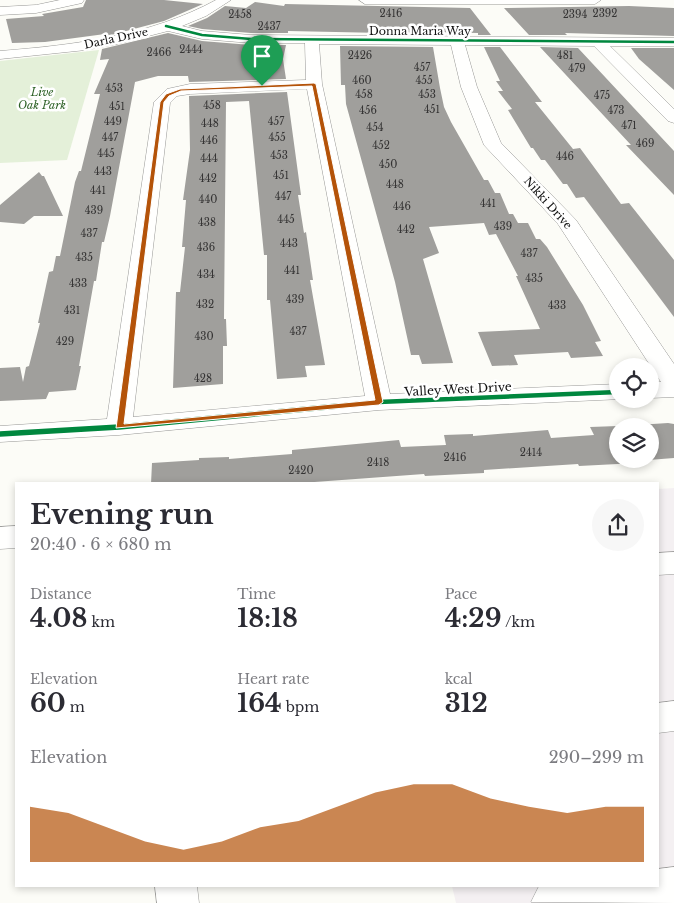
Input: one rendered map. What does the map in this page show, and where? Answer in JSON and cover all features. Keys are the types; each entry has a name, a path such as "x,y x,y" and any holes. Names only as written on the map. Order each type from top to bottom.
{"street":[{"path":"0,11 36,9 78,0"},
{"name":"Darla Drive","path":"0,54 88,45 166,26 206,12 225,0"},
{"path":"365,0 595,0"},
{"name":"Donna Maria Way","path":"166,26 192,33 224,38 674,42"},
{"path":"312,40 314,84 379,402"},
{"name":"Nikki Drive","path":"457,41 469,87 493,145 566,220 674,383"},
{"path":"598,42 674,118"},
{"path":"119,427 162,102 172,92 190,89 314,84"},
{"path":"659,390 674,389"},
{"name":"Valley West Drive","path":"0,434 119,427 379,402 609,392"},
{"path":"0,538 15,538"},
{"path":"659,564 674,563"},
{"path":"659,718 674,716"},
{"path":"176,887 178,903"},
{"path":"551,897 674,888"}],"shaded area":[{"path":"674,488 674,903 456,903 452,887 659,887 659,489"}],"green space":[{"name":"Live Oak Park","path":"99,50 67,160 0,163 0,61"}],"building":[{"path":"86,0 164,0 203,4 164,21 111,35 105,36 105,34 45,42 12,43 6,19 44,16 42,14 83,7"},
{"path":"255,2 284,6 285,4 470,8 491,35 431,32 431,34 288,31 288,33 251,33 188,26 207,18 225,6 246,8"},
{"path":"629,6 674,8 674,36 565,33 567,35 529,35 504,8"},
{"path":"168,33 202,41 251,45 286,45 283,59 286,79 189,82 188,76 158,76 135,82 110,216 104,242 102,242 96,281 94,281 76,390 49,392 46,399 0,401 0,368 20,367 23,382 26,367 29,366 40,323 38,323 49,272 53,271 56,256 60,256 75,182 79,171 81,171 100,94 94,94 109,59 100,60 102,49"},
{"path":"340,46 433,47 444,107 451,122 484,180 488,180 495,193 500,193 509,214 513,214 518,223 528,223 536,239 540,239 547,247 583,305 601,341 595,342 603,356 571,358 568,352 514,355 518,365 492,366 478,332 540,329 516,276 518,276 496,234 489,235 484,223 429,227 439,253 423,259 453,363 422,364 419,355 411,355 395,282 346,104 345,85 341,85"},
{"path":"484,47 500,47 542,102 535,102 573,149 580,148 621,204 629,203 674,260 674,317 584,197 576,198 567,184 563,184 545,160 541,160 533,148 531,148 508,110 512,109 498,91 503,91 496,81 500,81"},
{"path":"540,47 578,48 674,151 674,195 626,145 631,145"},
{"path":"631,48 674,48 674,90 639,59"},
{"path":"287,92 301,195 298,195 304,233 306,232 313,280 310,280 325,365 305,366 307,377 277,379 270,300 267,300 267,255 264,255 249,101 226,102 224,319 226,319 227,346 223,346 223,384 173,388 176,292 180,292 185,247 182,247 186,200 183,200 190,150 189,96"},
{"path":"39,172 44,176 63,216 34,216 24,224 0,222 0,205"},
{"path":"659,424 674,424 674,458 659,459"},
{"path":"609,426 609,464 579,466 578,464 484,470 484,473 425,476 424,474 314,482 151,482 152,463 199,460 199,458 229,457 229,459 292,454 292,450 399,440 401,447 446,445 444,435 473,434 473,436 548,430 551,438 594,435 590,427"}],"cycle path":[{"path":"166,26 202,35 251,39 674,42"},
{"path":"0,434 119,427 379,402 609,392"}],"route":[{"path":"314,84 379,402 119,427 162,102 167,95 180,90 262,86 314,84"}]}
